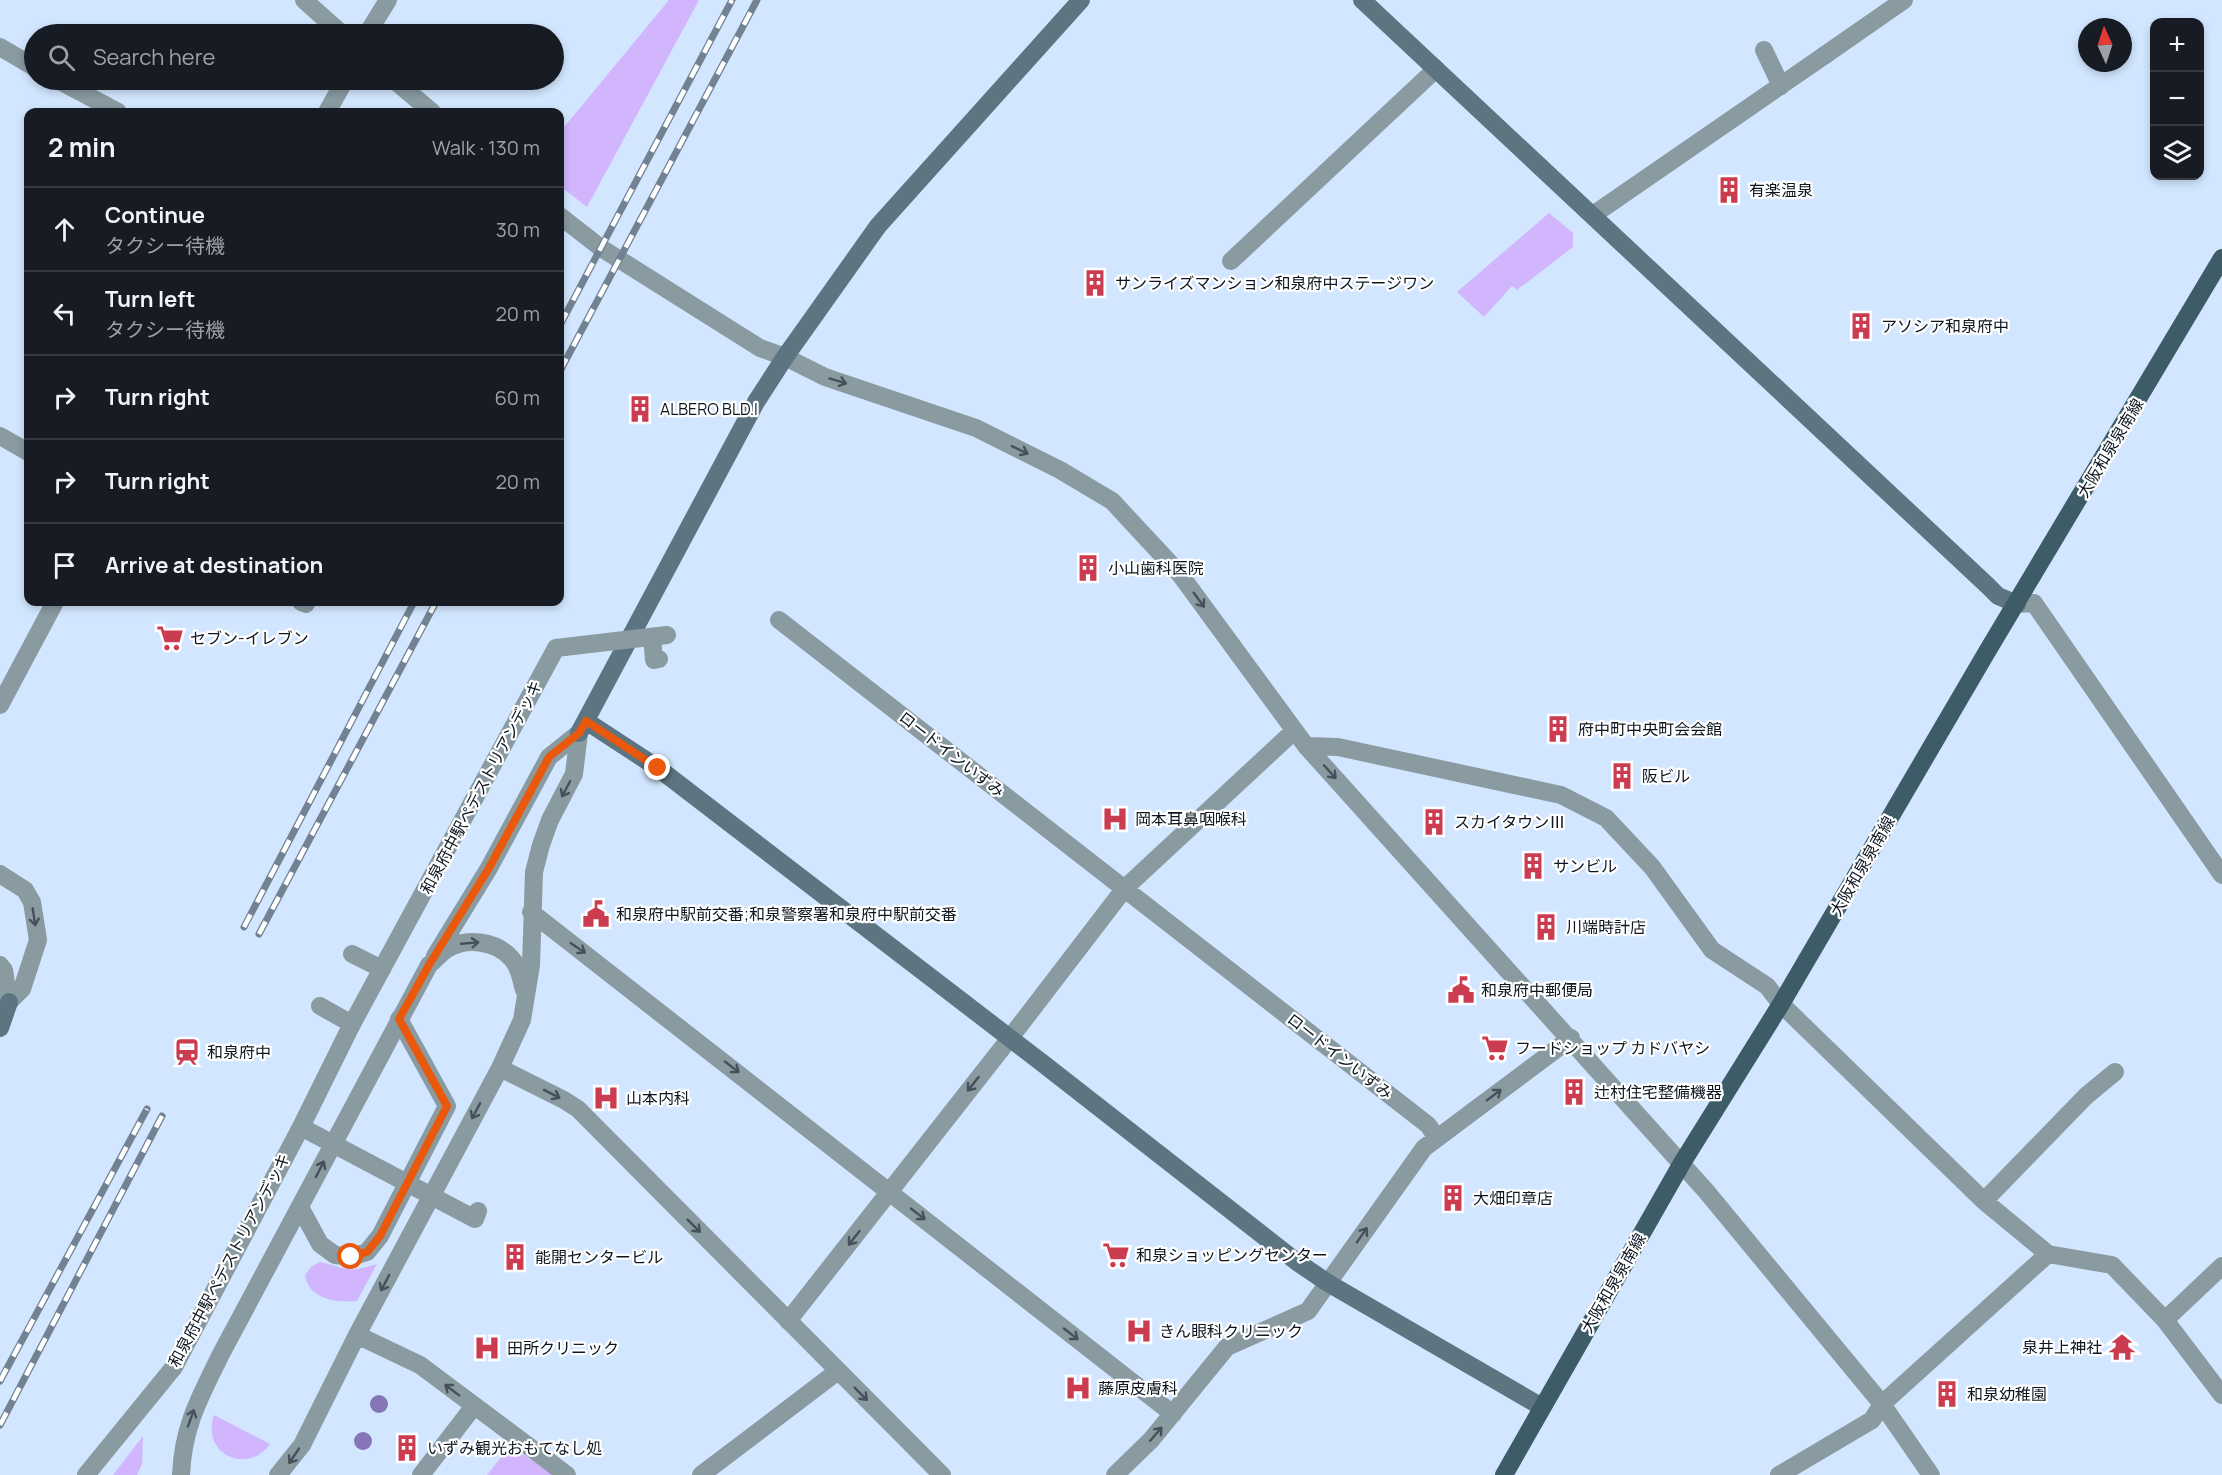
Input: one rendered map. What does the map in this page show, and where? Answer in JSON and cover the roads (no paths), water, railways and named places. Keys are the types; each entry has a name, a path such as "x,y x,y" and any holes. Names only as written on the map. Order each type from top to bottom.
{"main road":[{"name":"大阪和泉泉南線","path":"1504,1475 1682,1163 1781,1004 1988,650 2222,258"}],"street":[{"path":"304,0 331,24"},
{"path":"374,24 388,0"},
{"path":"278,1475 290,1463 302,1444 357,1335 500,1068 522,1020 531,965 534,872 550,820 574,774 583,727 756,402 785,357 878,226 1081,0"},
{"path":"1362,0 1998,596 2017,604 2034,603 2222,875"},
{"path":"1593,215 1904,0"},
{"path":"0,47 24,60"},
{"path":"1764,50 1781,86"},
{"path":"1231,261 1436,69"},
{"path":"77,90 110,108"},
{"path":"329,108 339,90"},
{"path":"406,90 427,108"},
{"path":"564,219 601,248 750,342 825,377 976,428 1060,470 1112,501 1179,573 1306,746 1682,1163 1882,1404 1931,1475"},
{"path":"0,436 24,450"},
{"path":"0,705 53,606"},
{"name":"ロードインいずみ","path":"779,620 1428,1125 1437,1138"},
{"name":"和泉府中駅ペデストリアンデッキ","path":"86,1475 174,1367 301,1127 352,1024 556,648 663,636 654,660 659,659"},
{"path":"181,1475 186,1430 195,1407 399,1019 429,965 489,868 549,757 583,727"},
{"path":"583,727 658,768 1297,1262 1328,1283 1542,1407"},
{"path":"788,1321 1125,888 1294,731"},
{"path":"1306,746 1338,747 1561,795 1606,818 1652,867 1712,950 1767,986 1781,1004 1983,1201 2048,1254 2112,1265 2165,1320 2222,1395"},
{"path":"0,874 25,890 32,902 38,940 22,989 9,1002 0,1028"},
{"path":"531,912 1173,1414"},
{"path":"429,965 446,949 458,944 477,941 499,948 512,959 520,972 526,1001"},
{"path":"352,954 382,969"},
{"path":"0,965 4,970 9,1002"},
{"path":"320,1006 352,1024"},
{"path":"300,1207 320,1245 335,1255 351,1257 367,1252 380,1236 447,1106 399,1019"},
{"path":"1115,1475 1151,1440 1227,1347 1308,1311 1424,1148 1571,1038"},
{"path":"500,1068 578,1109 942,1475"},
{"path":"1983,1201 2086,1095 2115,1072"},
{"path":"301,1127 475,1219 478,1211"},
{"path":"1779,1475 1872,1420 1882,1404 2048,1254"},
{"path":"2165,1320 2222,1266"},
{"path":"357,1335 420,1365 567,1475"},
{"path":"701,1475 838,1371"},
{"path":"421,1475 474,1406"}],"railway":[{"path":"564,317 732,0"},
{"path":"564,363 757,0"},
{"path":"244,927 412,606"},
{"path":"259,934 434,606"},
{"path":"0,1381 147,1109"},
{"path":"0,1425 162,1116"}],"place":[{"name":"有楽温泉","path":"1729,190"},
{"name":"サンライズマンション和泉府中ステージワン","path":"1095,283"},
{"name":"アソシア和泉府中","path":"1861,326"},
{"name":"ALBERO BLD.I","path":"640,409"},
{"name":"小山歯科医院","path":"1088,568"},
{"name":"セブン-イレブン","path":"170,638"},
{"name":"府中町中央町会会館","path":"1558,729"},
{"name":"阪ビル","path":"1622,776"},
{"name":"岡本耳鼻咽喉科","path":"1115,819"},
{"name":"スカイタウンⅢ","path":"1434,822"},
{"name":"サンビル","path":"1533,866"},
{"name":"和泉府中駅前交番;和泉警察署和泉府中駅前交番","path":"596,914"},
{"name":"川端時計店","path":"1546,927"},
{"name":"和泉府中郵便局","path":"1461,990"},
{"name":"フードショップ カドバヤシ","path":"1495,1048"},
{"name":"和泉府中","path":"187,1052"},
{"name":"辻村住宅整備機器","path":"1574,1092"},
{"name":"山本内科","path":"606,1098"},
{"name":"大畑印章店","path":"1453,1198"},
{"name":"和泉ショッピングセンター","path":"1116,1255"},
{"name":"能開センタービル","path":"515,1257"},
{"name":"きん眼科クリニック","path":"1139,1331"},
{"name":"泉井上神社","path":"2122,1347"},
{"name":"田所クリニック","path":"487,1348"},
{"name":"藤原皮膚科","path":"1078,1388"},
{"name":"和泉幼稚園","path":"1947,1394"},
{"name":"いずみ観光おもてなし処","path":"407,1448"}]}
